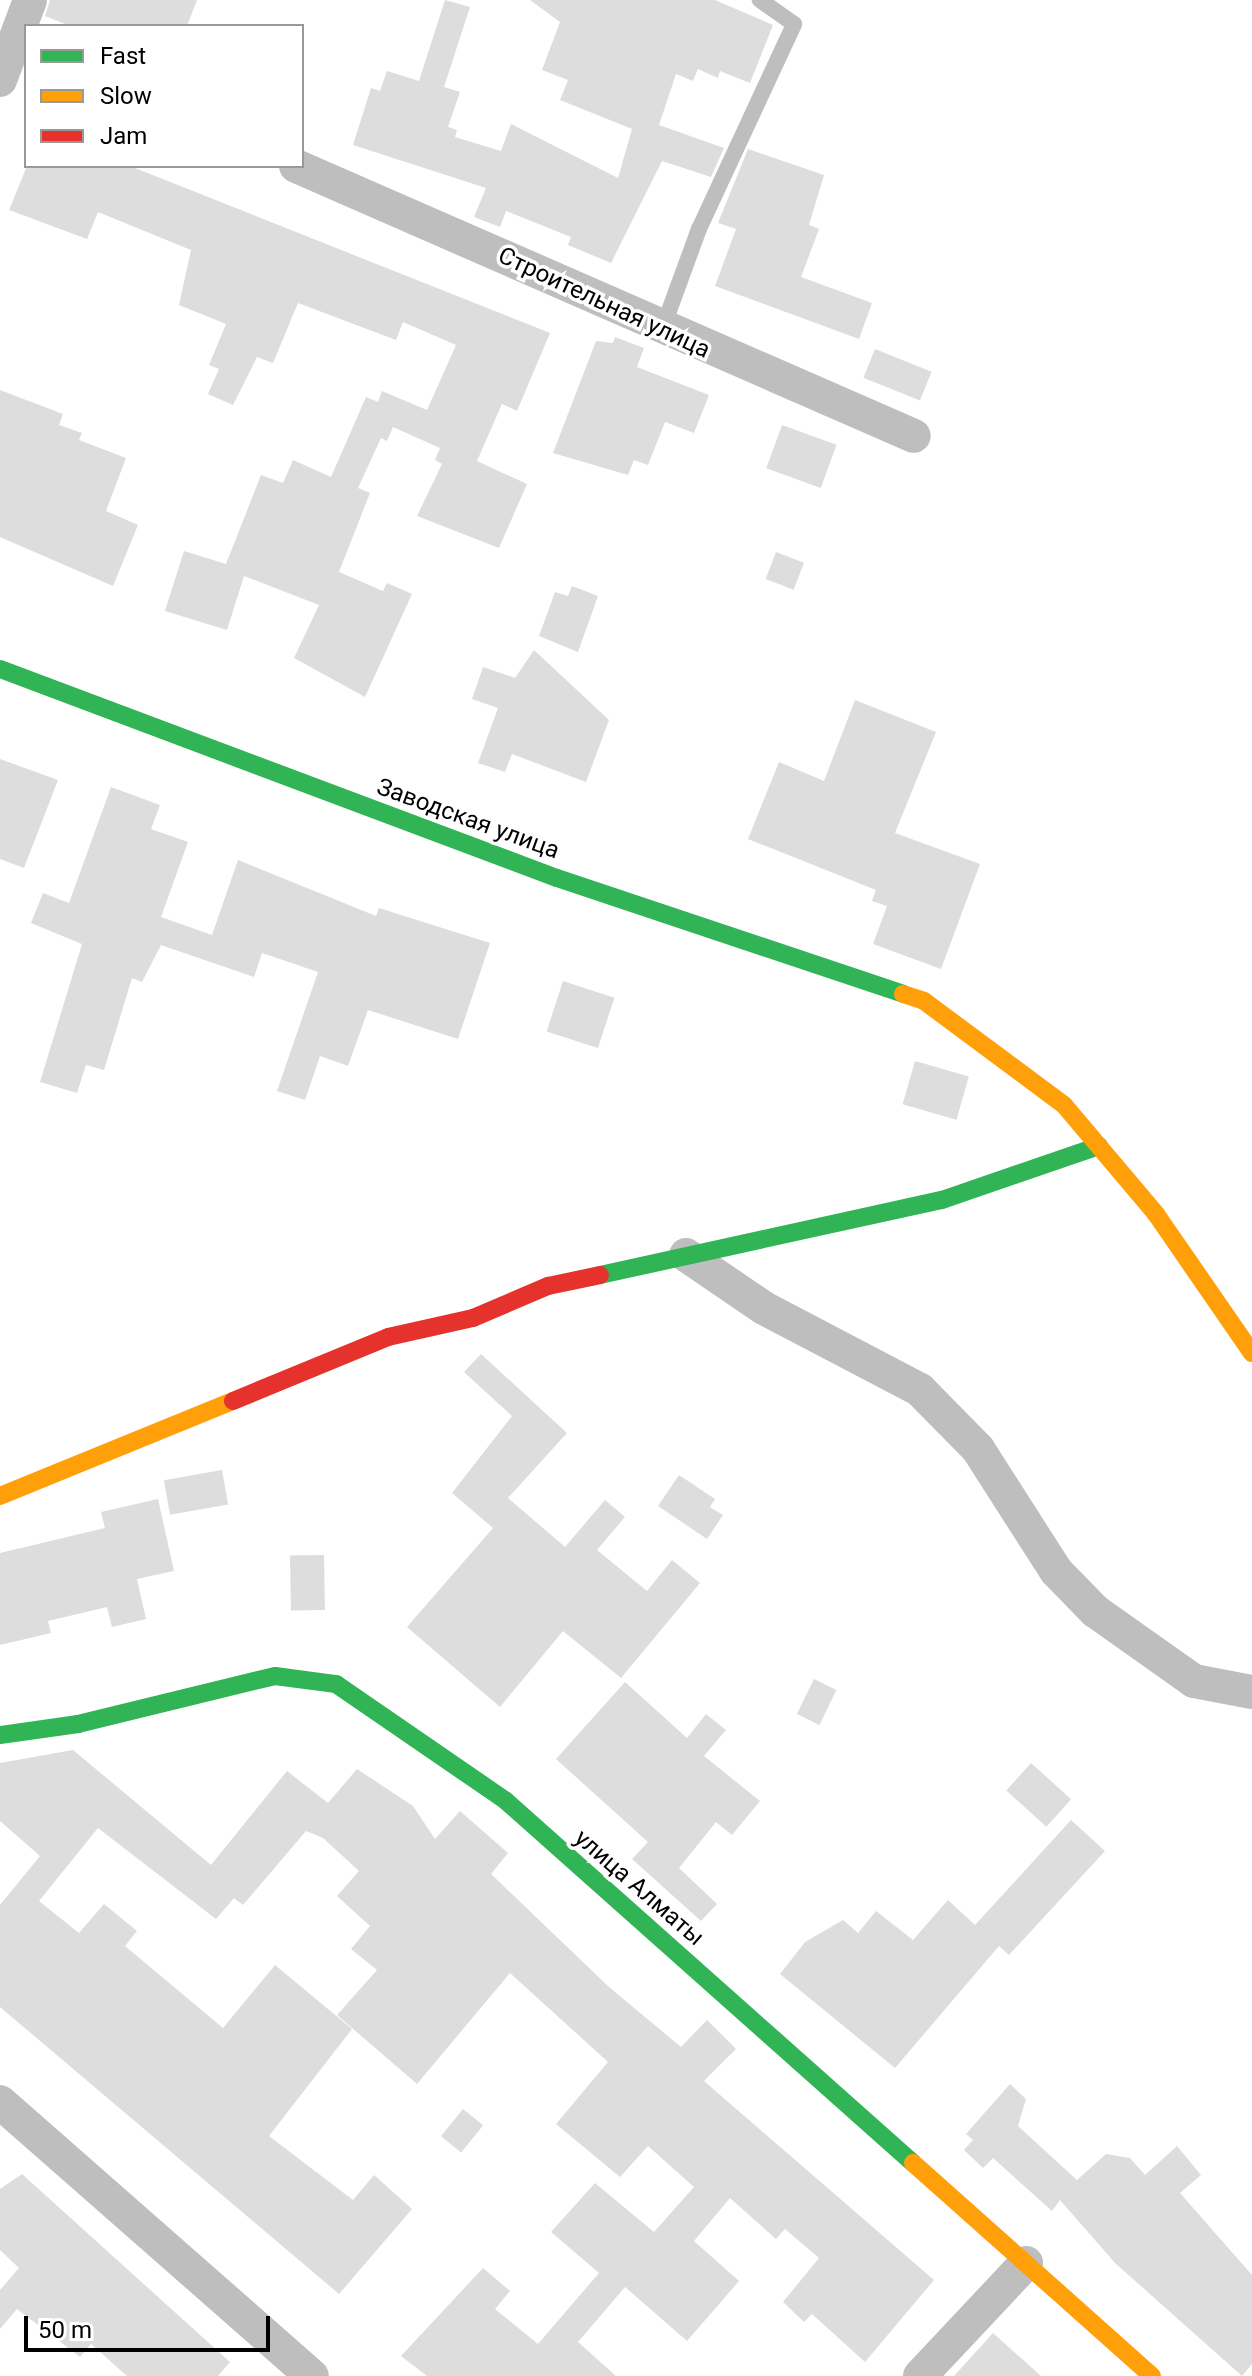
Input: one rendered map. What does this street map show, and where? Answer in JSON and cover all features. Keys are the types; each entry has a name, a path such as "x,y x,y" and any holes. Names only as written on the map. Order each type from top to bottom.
{"street":[{"path":"0,80 30,0"},
{"name":"Строительная улица","path":"300,168 662,332 914,436"},
{"name":"Заводская улица","path":"0,669 557,878 924,1001 1064,1105 1156,1214 1252,1353"},
{"path":"0,1496 388,1337 473,1318 548,1286 942,1200 1099,1146"},
{"path":"686,1255 764,1308 920,1390 978,1449 1056,1571 1095,1611 1194,1681 1252,1692"},
{"name":"улица Алматы","path":"0,1735 78,1724 275,1676 336,1684 506,1801 1152,2376"},
{"path":"0,2102 312,2376"},
{"path":"920,2376 1026,2263"}],"lane":[{"path":"662,332 699,229 794,24 760,0"}],"building":[{"path":"50,0 197,0 188,24 65,24 45,16"},
{"path":"445,0 470,7 444,87 460,92 448,127 457,130 455,137 501,151 511,124 618,178 632,129 560,100 568,80 542,70 560,22 530,0 715,0 773,25 750,83 720,71 718,78 698,69 693,81 676,74 659,125 724,148 711,177 662,161 611,263 568,245 571,237 506,211 500,227 474,217 486,188 353,145 371,88 380,91 387,71 419,81"},
{"path":"748,149 824,175 809,225 819,229 801,277 872,303 859,339 715,286 736,229 718,223"},
{"path":"26,168 135,168 550,333 517,411 502,404 477,461 527,484 499,548 417,516 442,464 435,460 440,448 393,427 387,441 381,438 358,488 370,493 339,572 383,591 387,583 412,594 365,697 294,658 319,605 244,576 227,630 165,611 184,551 226,564 261,475 283,483 293,460 331,477 366,397 378,402 382,391 427,410 456,345 403,322 396,340 298,303 273,363 257,357 233,405 208,394 219,369 209,365 226,324 179,305 191,250 98,212 87,239 9,210"},
{"path":"615,337 644,348 637,367 709,395 694,433 665,422 648,465 634,460 628,475 553,453 596,341 613,343"},
{"path":"875,349 932,372 920,401 863,378"},
{"path":"0,390 63,414 59,425 82,433 79,440 126,458 106,511 138,525 113,586 0,537"},
{"path":"782,425 837,445 821,488 766,468"},
{"path":"776,552 804,563 794,590 766,579"},
{"path":"572,586 598,596 578,652 539,636 555,592 568,596"},
{"path":"534,650 609,720 586,782 512,754 505,772 478,763 498,708 472,699 483,667 515,678"},
{"path":"855,700 936,732 895,833 980,864 941,969 873,944 887,906 872,901 876,890 748,839 779,762 824,781"},
{"path":"0,759 58,780 24,868 0,859"},
{"path":"111,787 160,805 151,829 188,842 161,917 212,935 238,860 376,916 379,908 490,943 458,1039 368,1010 348,1066 320,1056 305,1100 277,1091 318,972 262,953 254,977 161,945 142,982 132,978 104,1070 86,1065 77,1093 40,1082 82,944 31,923 43,893 69,903"},
{"path":"563,981 614,998 598,1048 547,1031"},
{"path":"915,1061 969,1076 956,1120 903,1104"},
{"path":"481,1354 567,1433 508,1498 565,1547 605,1500 625,1517 597,1550 647,1591 672,1560 700,1583 621,1678 563,1631 500,1707 407,1627 493,1528 452,1493 512,1416 464,1372"},
{"path":"222,1470 228,1504 170,1515 164,1480"},
{"path":"679,1475 715,1499 710,1507 723,1515 707,1539 658,1506"},
{"path":"158,1499 174,1571 137,1579 146,1619 112,1627 107,1607 48,1621 51,1633 0,1645 0,1553 105,1528 101,1512"},
{"path":"324,1555 325,1610 291,1611 290,1556"},
{"path":"814,1679 836,1690 819,1725 797,1714"},
{"path":"625,1682 687,1738 706,1714 726,1730 704,1756 760,1801 732,1835 716,1822 679,1868 717,1904 701,1921 632,1859 648,1842 556,1759"},
{"path":"73,1750 211,1865 287,1771 328,1803 357,1769 413,1806 435,1839 460,1811 508,1853 491,1874 609,1987 681,2047 707,2020 736,2049 704,2081 934,2280 865,2362 812,2314 804,2322 783,2302 819,2258 785,2229 776,2239 730,2198 694,2241 739,2281 687,2341 625,2287 578,2342 616,2376 427,2376 401,2356 483,2268 510,2291 495,2309 538,2344 599,2273 551,2232 595,2183 654,2232 694,2187 648,2146 620,2177 556,2124 608,2062 510,1973 417,2084 337,2015 377,1970 351,1949 370,1926 337,1896 359,1871 323,1838 306,1831 243,1905 234,1898 216,1919 98,1828 39,1901 79,1933 104,1904 137,1931 125,1946 223,2028 275,1965 352,2029 269,2136 353,2200 374,2175 412,2209 339,2294 0,2007 0,1905 40,1856 0,1821 0,1763"},
{"path":"1031,1763 1071,1799 1046,1827 1006,1790"},
{"path":"1071,1820 1105,1851 1009,1955 999,1946 895,2068 780,1974 805,1942 843,1920 858,1933 876,1911 913,1940 948,1900 975,1925"},
{"path":"1010,2084 1026,2099 1018,2126 1077,2180 1106,2154 1130,2158 1145,2175 1177,2146 1201,2175 1180,2193 1252,2275 1252,2364 1242,2376 1115,2263 1060,2200 1052,2211 993,2158 983,2168 964,2150 973,2140 966,2134"},
{"path":"463,2109 483,2125 461,2153 441,2136"},
{"path":"22,2174 230,2362 218,2376 127,2376 91,2344 80,2357 17,2309 0,2329 0,2290 19,2268 0,2250 0,2189"},
{"path":"993,2333 1041,2376 954,2376"}],"traffic: fast":[{"path":"0,669 557,878 903,994"},
{"path":"600,1275 942,1200 1099,1146"},
{"path":"0,1735 78,1724 275,1676 336,1684 506,1801 913,2163"}],"traffic: slow":[{"path":"903,994 924,1001 1064,1105 1156,1214 1252,1353"},
{"path":"0,1496 233,1401"},
{"path":"913,2163 1152,2376"}],"traffic: jam":[{"path":"233,1401 388,1337 473,1318 548,1286 600,1275"}]}
